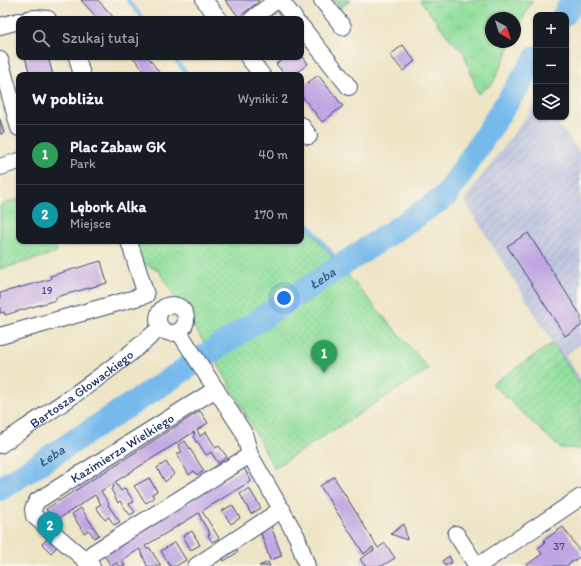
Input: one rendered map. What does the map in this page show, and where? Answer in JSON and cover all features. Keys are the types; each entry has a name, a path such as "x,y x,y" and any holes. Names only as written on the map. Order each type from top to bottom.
{"street":[{"path":"204,0 217,16"},
{"path":"256,16 277,0"},
{"path":"280,0 293,16"},
{"path":"322,0 343,27"},
{"path":"0,26 16,22"},
{"path":"304,30 349,87"},
{"path":"78,60 81,72"},
{"path":"250,60 260,72"},
{"path":"1,68 16,118"},
{"path":"0,167 16,162"},
{"path":"0,336 146,295 131,244"},
{"path":"169,305 174,305 180,307 184,312 186,322 179,332 172,334 160,328 158,317 163,308 169,305"},
{"name":"Bartosza Głowackiego","path":"0,445 80,391 160,328"},
{"path":"179,332 244,433 250,455 297,537 307,566"},
{"name":"Kazimierza Wielkiego","path":"212,383 37,501 33,509 34,516 89,563 93,553 250,455"},
{"path":"456,534 477,566 581,497"},
{"path":"196,566 282,509"}],"shaded area":[{"path":"533,108 533,120 555,120 581,154 581,344 565,355 581,379 581,386 553,343 464,200"}],"green space":[{"path":"333,0 351,0 340,8"},
{"path":"420,0 532,0 521,23 521,12 485,12 485,48 509,48 493,83 478,94 464,53 449,38"},
{"path":"16,200 16,244 55,244 57,253 0,269 0,205"},
{"path":"304,224 429,369 274,468 225,376 158,270 140,262 135,244 304,244"},
{"path":"553,343 581,386 581,449 560,448 492,384"}],"building":[{"path":"81,0 98,0 112,16 95,16"},
{"path":"225,0 259,1 240,16 238,16"},
{"path":"403,45 415,61 403,71 390,55"},
{"path":"304,58 308,64 298,72 283,72 276,64 282,60 304,60"},
{"path":"26,60 49,60 52,72 29,72"},
{"path":"135,60 150,60 159,72 145,72"},
{"path":"318,75 343,106 322,122 304,99 304,86"},
{"path":"0,119 4,133 0,134"},
{"path":"528,233 581,316 581,326 565,336 507,246"},
{"path":"101,261 107,283 56,297 56,300 5,315 4,312 0,313 0,293 51,279 50,276"},
{"path":"200,411 208,423 197,430 200,436 206,432 216,448 219,446 227,457 218,463 211,452 206,455 198,442 196,442 193,436 195,434 194,432 115,482 121,491 125,488 134,502 129,504 135,512 130,515 120,501 118,503 111,489 114,487 113,484 101,491 109,504 108,505 120,522 114,525 109,517 105,520 96,507 101,504 95,495 54,522 46,509"},
{"path":"185,441 204,471 197,475 194,471 189,475 177,454 182,452 178,445"},
{"path":"166,462 174,474 165,482 157,468"},
{"path":"244,468 251,481 202,511 219,538 212,542 208,535 210,534 199,513 145,546 147,549 149,547 161,566 147,566 140,549 122,560 125,566 119,566 117,563 111,566 103,554"},
{"path":"334,477 378,548 385,543 395,558 382,566 365,566 360,559 374,550 373,547 364,554 320,486"},
{"path":"149,478 157,491 152,494 154,498 146,503 134,486"},
{"path":"249,488 261,508 251,514 240,494"},
{"path":"232,505 240,518 231,524 222,511"},
{"path":"81,508 99,535 94,538 89,530 84,533 72,514"},
{"path":"404,524 407,540 391,534"},
{"path":"271,526 282,556 270,560 260,530"},
{"path":"563,527 581,553 581,556 566,566 525,566 542,554 538,548 545,543 544,540"},
{"path":"192,531 200,545 191,550 183,536"},
{"path":"49,537 58,546 51,553 42,544"},
{"path":"175,542 186,560 176,566 170,566 161,551"},
{"path":"233,544 238,552 224,561 219,553"},
{"path":"449,556 452,562 445,566 442,561"},
{"path":"268,562 270,566 259,566"}],"waterway":[{"path":"128,0 141,16"},
{"name":"Łeba","path":"566,12 574,0"},
{"path":"176,60 186,72"},
{"name":"Łeba","path":"0,489 176,375 446,196 533,63"},
{"path":"304,220 341,265"}],"place":[{"name":"Plac Zabaw GK","path":"324,373"},
{"name":"Lębork Alka","path":"50,545"}]}
